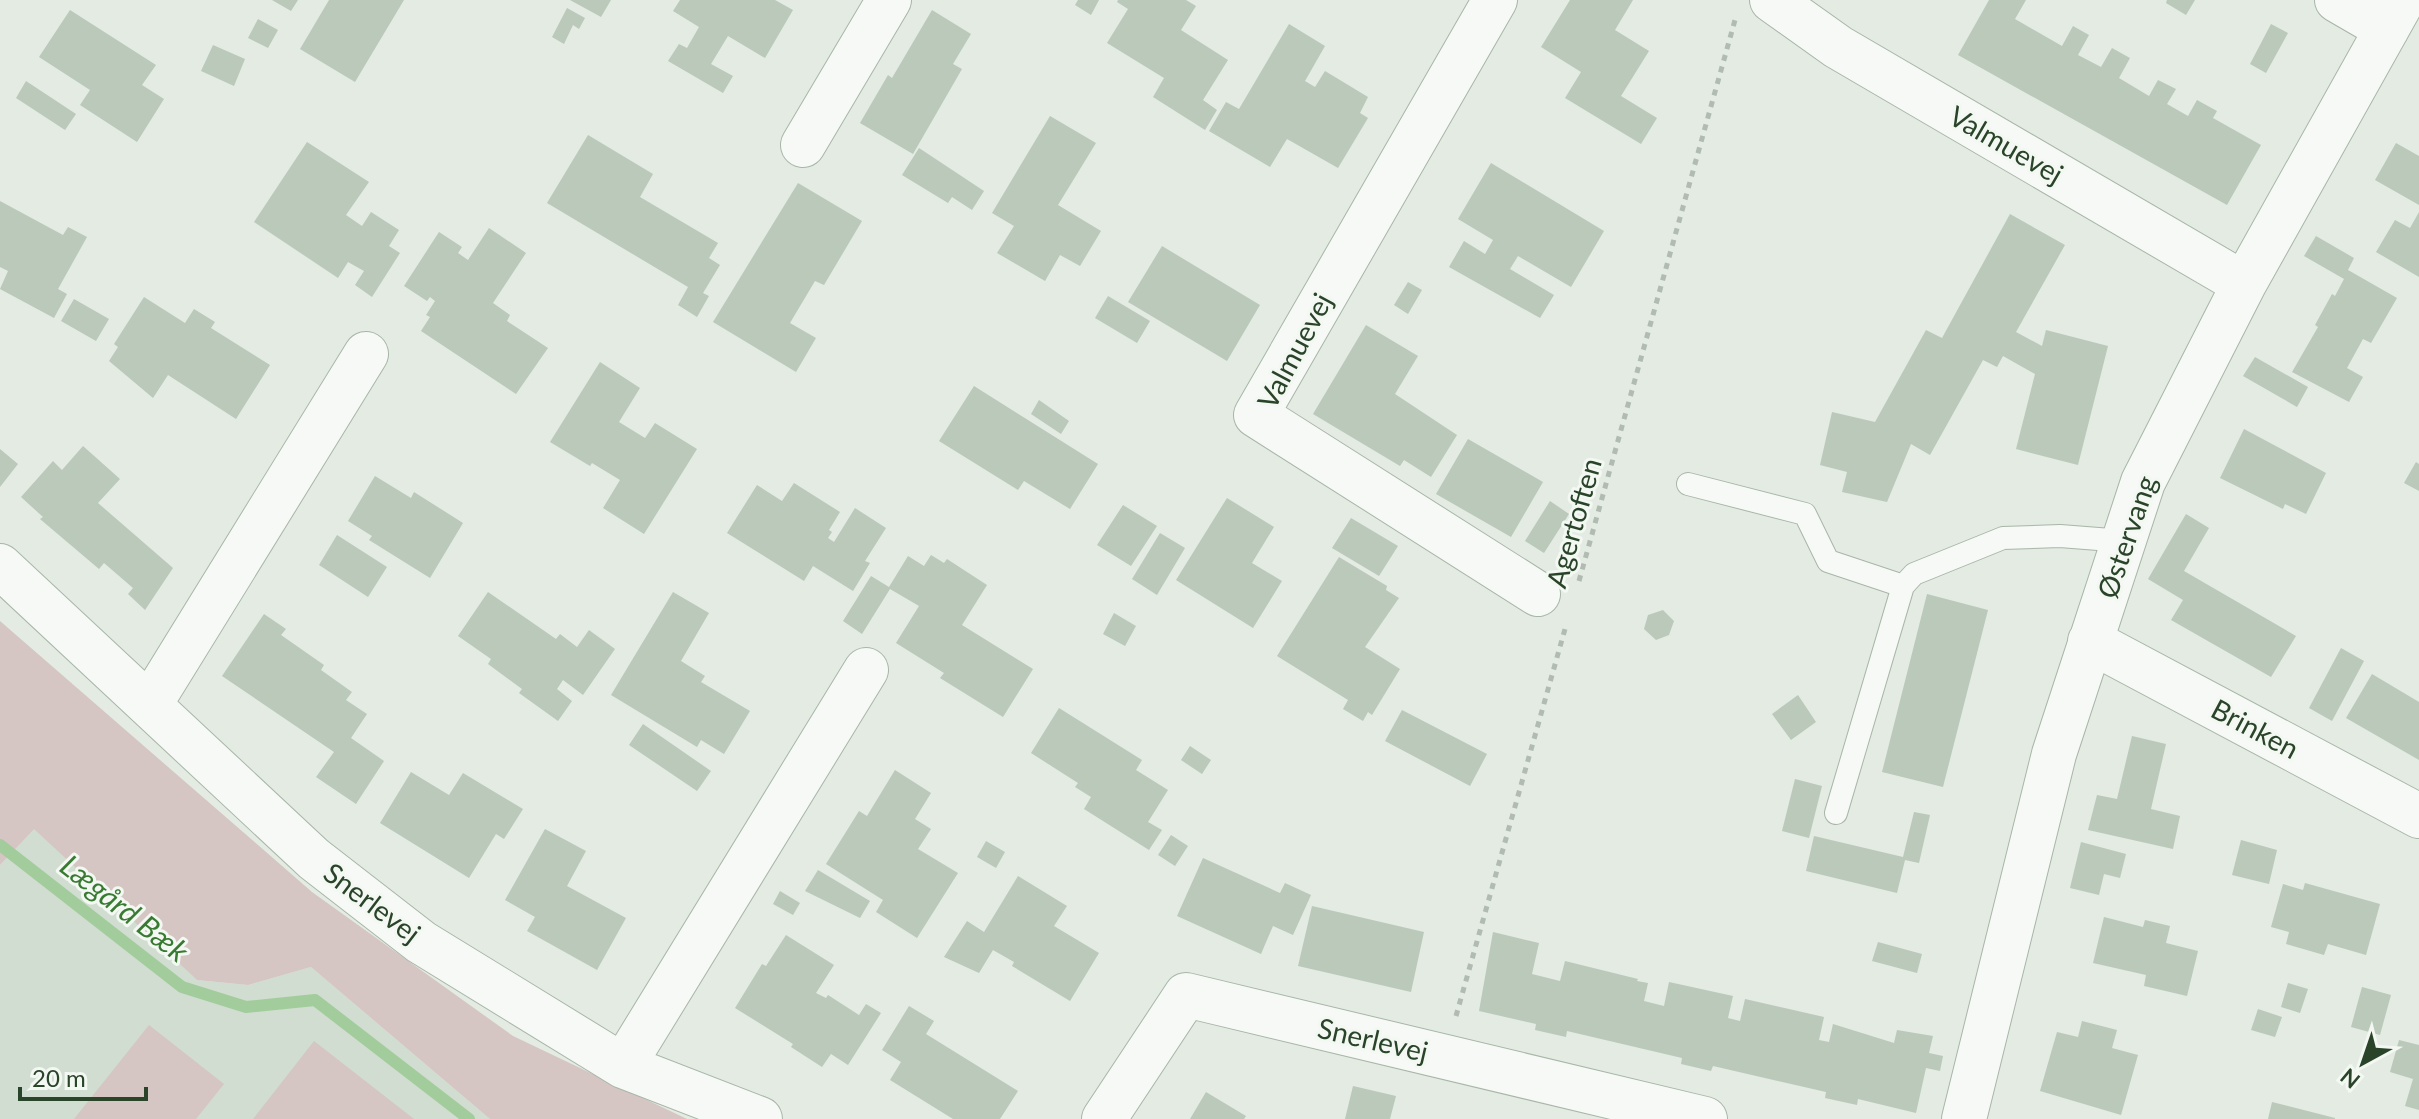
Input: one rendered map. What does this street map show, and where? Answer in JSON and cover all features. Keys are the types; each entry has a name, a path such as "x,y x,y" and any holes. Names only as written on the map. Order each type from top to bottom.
{"street":[{"path":"803,145 889,0"},
{"name":"Valmuevej","path":"1495,0 1256,415 1562,597"},
{"path":"2337,0 2395,14"},
{"name":"Valmuevej","path":"1754,8 1838,47 2244,284"},
{"name":"Østervang","path":"1964,1119 2054,754 2143,482 2244,284 2395,14"},
{"path":"150,704 366,354"},
{"name":"Snerlevej","path":"0,566 314,859 421,942 623,1066 760,1119"},
{"name":"Brinken","path":"2090,641 2419,816"},
{"path":"623,1066 866,670"},
{"name":"Snerlevej","path":"1104,1119 1186,995 1705,1119"}],"lane":[{"path":"1688,484 1805,514 1828,561 1903,586"},
{"path":"1836,813 1903,586 1914,574 2003,538 2060,536 2124,541"}],"path":[{"name":"Agertoften","path":"1444,1057 1562,597 1754,8"}],"shaded area":[{"path":"0,621 312,892 513,1036 687,1119 490,1119 311,967 248,985 197,980 34,829 0,865"},
{"path":"34,828 197,980 248,985 311,967 490,1119 0,1119 0,865"},
{"path":"149,1025 224,1084 196,1119 74,1119"},
{"path":"314,1041 414,1119 253,1119"}],"building":[{"path":"272,0 298,0 291,11"},
{"path":"329,0 404,0 355,82 300,49"},
{"path":"570,0 611,0 601,17"},
{"path":"680,0 775,0 793,10 765,58 728,36 711,64 733,76 723,93 668,61 679,44 687,48 699,27 673,11"},
{"path":"1078,0 1099,0 1091,15 1075,5"},
{"path":"1118,0 1186,0 1196,6 1181,30 1228,60 1203,100 1217,110 1205,130 1153,97 1164,78 1107,43 1128,9"},
{"path":"1570,0 1633,0 1615,30 1649,51 1621,96 1657,118 1641,144 1565,98 1581,72 1541,47"},
{"path":"1989,0 2026,0 2015,19 2062,46 2073,26 2089,35 2078,55 2101,67 2112,48 2130,58 2119,78 2149,96 2158,80 2176,89 2167,104 2188,116 2197,100 2217,111 2213,118 2261,145 2227,205 1958,55"},
{"path":"2167,0 2195,0 2186,15 2166,3"},
{"path":"567,8 585,18 579,29 573,25 564,44 552,37"},
{"path":"70,10 156,65 142,85 164,99 137,142 80,105 90,90 39,57"},
{"path":"932,10 971,34 953,64 962,69 913,154 860,123 888,75 892,78"},
{"path":"258,19 278,30 268,48 248,38"},
{"path":"1289,24 1325,46 1305,81 1315,87 1325,71 1368,97 1360,113 1368,118 1338,168 1287,139 1270,167 1209,131 1226,102 1239,109"},
{"path":"2271,24 2288,33 2266,73 2250,64"},
{"path":"213,45 245,59 234,86 201,71"},
{"path":"26,81 76,114 65,130 16,98"},
{"path":"1050,116 1096,143 1058,205 1101,231 1080,266 1060,255 1045,281 997,253 1014,226 992,213"},
{"path":"588,135 653,174 640,197 718,243 709,258 720,265 703,293 709,296 697,317 678,305 688,287 547,203"},
{"path":"307,142 369,182 346,215 362,226 371,212 399,230 389,246 400,253 372,297 355,285 364,271 348,262 338,278 254,222"},
{"path":"2396,143 2419,156 2419,205 2375,180"},
{"path":"919,148 984,191 972,210 952,197 948,203 902,175"},
{"path":"1491,163 1604,231 1571,287 1518,256 1510,269 1554,295 1540,318 1449,267 1464,241 1485,254 1493,240 1458,219"},
{"path":"798,183 862,221 824,285 815,281 790,323 816,338 796,372 713,322"},
{"path":"0,201 63,235 68,227 87,237 58,289 67,294 54,318 0,289 8,271 0,267"},
{"path":"2419,212 2419,277 2376,252 2395,220 2410,228"},
{"path":"2010,214 2065,245 2016,332 2042,346 2046,330 2108,346 2078,465 2016,449 2035,374 2003,356 1997,367 1983,360 1930,455 1911,444 1887,502 1842,492 1847,472 1820,465 1832,412 1875,422 1926,330 1942,338"},
{"path":"489,228 526,253 493,303 510,315 507,321 548,348 516,394 421,331 435,301 430,297 427,301 404,286 439,232 462,247 458,253 468,260"},
{"path":"2316,236 2354,258 2348,270 2397,298 2371,343 2363,339 2347,368 2363,377 2349,402 2292,372 2318,327 2315,325 2332,294 2335,296 2344,279 2304,256"},
{"path":"1162,246 1260,305 1227,361 1128,302"},
{"path":"1408,282 1422,290 1408,314 1394,305"},
{"path":"1108,296 1150,321 1137,343 1095,318"},
{"path":"144,297 185,323 194,309 215,322 211,328 270,365 236,419 168,375 153,398 109,361 118,347 114,344"},
{"path":"74,299 109,319 96,341 61,321"},
{"path":"1366,325 1418,356 1395,394 1457,435 1431,477 1404,460 1400,466 1313,414"},
{"path":"2255,357 2308,387 2297,407 2243,376"},
{"path":"600,362 640,388 619,422 645,438 655,423 697,449 644,534 603,508 620,480 550,442"},
{"path":"974,386 1098,464 1070,509 1024,481 1018,490 939,441"},
{"path":"1039,400 1069,421 1061,434 1031,414"},
{"path":"2244,429 2326,473 2306,514 2285,504 2283,509 2220,478"},
{"path":"1468,439 1543,482 1511,537 1436,494"},
{"path":"83,446 120,479 98,503 173,568 145,610 128,594 133,588 104,563 99,569 40,519 43,517 21,497 53,461 62,470"},
{"path":"0,449 18,464 0,487"},
{"path":"2416,462 2419,464 2419,491 2404,483"},
{"path":"375,476 411,498 414,492 463,523 430,578 369,540 372,536 348,521"},
{"path":"794,483 840,512 829,530 832,532 828,538 834,542 855,508 886,528 865,561 870,563 853,591 813,566 804,581 727,533 757,485 782,501"},
{"path":"1227,498 1274,527 1252,563 1282,581 1253,628 1176,580"},
{"path":"1550,501 1569,514 1544,553 1525,541"},
{"path":"1123,505 1157,526 1131,566 1097,545"},
{"path":"2186,514 2209,528 2184,571 2296,636 2271,677 2171,620 2183,600 2148,579"},
{"path":"1351,518 1398,546 1379,576 1332,548"},
{"path":"1160,533 1185,548 1157,595 1132,579"},
{"path":"337,535 387,567 368,597 319,565"},
{"path":"931,555 944,563 947,559 987,585 962,625 1033,669 1003,717 940,678 944,673 896,643 919,606 890,589 862,634 843,621 871,576 889,587 908,556 924,566"},
{"path":"1339,557 1387,586 1386,590 1399,598 1365,647 1400,669 1372,715 1368,712 1363,721 1343,709 1348,700 1277,656"},
{"path":"488,592 556,639 560,634 577,647 589,630 615,649 583,695 563,680 557,689 572,701 558,721 519,693 522,689 488,664 491,659 458,636"},
{"path":"673,592 709,613 681,661 705,676 701,682 750,711 724,754 701,740 697,747 611,695"},
{"path":"1927,594 1988,610 1943,787 1882,772"},
{"path":"1663,610 1674,621 1669,635 1656,640 1644,629 1648,615"},
{"path":"1114,613 1136,626 1125,646 1103,634"},
{"path":"264,614 286,629 281,635 324,665 321,670 352,692 346,700 367,714 351,738 384,761 356,804 316,777 334,752 222,676"},
{"path":"2341,648 2364,661 2332,721 2309,708"},
{"path":"2372,674 2419,702 2419,760 2346,718"},
{"path":"1798,695 1816,722 1791,740 1772,714"},
{"path":"1059,708 1142,760 1136,770 1168,790 1148,822 1162,830 1149,850 1084,809 1091,797 1075,787 1078,783 1031,753"},
{"path":"1402,710 1487,754 1470,786 1385,741"},
{"path":"643,724 711,771 697,791 629,745"},
{"path":"2132,736 2166,744 2151,809 2180,816 2173,849 2088,830 2097,795 2117,799"},
{"path":"1190,746 1211,760 1202,774 1181,760"},
{"path":"895,770 931,793 915,819 931,829 918,849 958,873 917,938 876,912 883,900 826,864 859,811 867,816"},
{"path":"411,772 449,795 463,773 523,809 504,839 496,834 469,878 380,823"},
{"path":"1795,779 1822,786 1809,838 1782,831"},
{"path":"1914,812 1930,815 1919,863 1905,860 1897,893 1806,871 1814,836 1903,857"},
{"path":"545,829 586,851 567,886 626,918 597,970 527,931 535,917 505,900"},
{"path":"1171,835 1188,846 1175,866 1158,855"},
{"path":"2241,840 2277,850 2269,884 2232,875"},
{"path":"986,841 1005,852 996,868 977,857"},
{"path":"2081,842 2126,854 2120,878 2104,874 2099,895 2070,888"},
{"path":"1203,858 1280,893 1285,883 1311,895 1293,935 1273,926 1261,954 1177,916"},
{"path":"818,870 870,901 860,918 805,891"},
{"path":"1018,876 1067,906 1054,926 1099,953 1070,1001 1012,966 1014,962 993,950 979,973 944,957 967,921 984,932"},
{"path":"2305,883 2380,904 2366,955 2328,944 2324,955 2286,944 2289,932 2271,927 2283,884 2303,890"},
{"path":"780,891 800,903 793,915 773,904"},
{"path":"1312,906 1424,932 1411,992 1298,966"},
{"path":"2104,917 2143,927 2145,920 2170,926 2166,943 2198,951 2187,996 2144,986 2146,975 2093,963"},
{"path":"1493,932 1539,943 1532,974 1560,981 1565,961 1648,983 1644,1001 1664,1006 1669,982 1733,996 1728,1018 1740,1021 1745,999 1824,1017 1819,1040 1829,1042 1833,1024 1894,1043 1897,1030 1933,1036 1929,1053 1943,1056 1940,1071 1926,1068 1916,1113 1858,1099 1857,1105 1825,1098 1826,1092 1713,1066 1711,1071 1681,1064 1682,1058 1567,1031 1566,1037 1535,1030 1536,1024 1479,1011"},
{"path":"786,935 834,965 816,993 826,998 828,995 859,1015 866,1004 881,1013 848,1065 831,1054 822,1067 791,1047 793,1044 735,1008 762,964 766,966"},
{"path":"1878,942 1922,954 1917,973 1872,961"},
{"path":"2288,983 2308,989 2300,1013 2281,1007"},
{"path":"2362,987 2391,995 2380,1035 2351,1027"},
{"path":"909,1006 934,1021 926,1034 1018,1091 1000,1119 953,1119 890,1080 901,1062 882,1050"},
{"path":"2258,1009 2282,1017 2275,1037 2251,1030"},
{"path":"2082,1021 2117,1030 2112,1048 2138,1055 2121,1115 2040,1091 2057,1032 2078,1037"},
{"path":"2399,1040 2419,1045 2419,1110 2405,1106 2413,1079 2390,1072"},
{"path":"1353,1086 1396,1096 1390,1119 1345,1119"},
{"path":"1206,1092 1246,1116 1244,1119 1190,1119"},
{"path":"2272,1102 2335,1118 2335,1119 2268,1119"}],"waterway":[{"name":"Lægård Bæk","path":"0,845 182,987 246,1007 315,1000 469,1119"}]}
